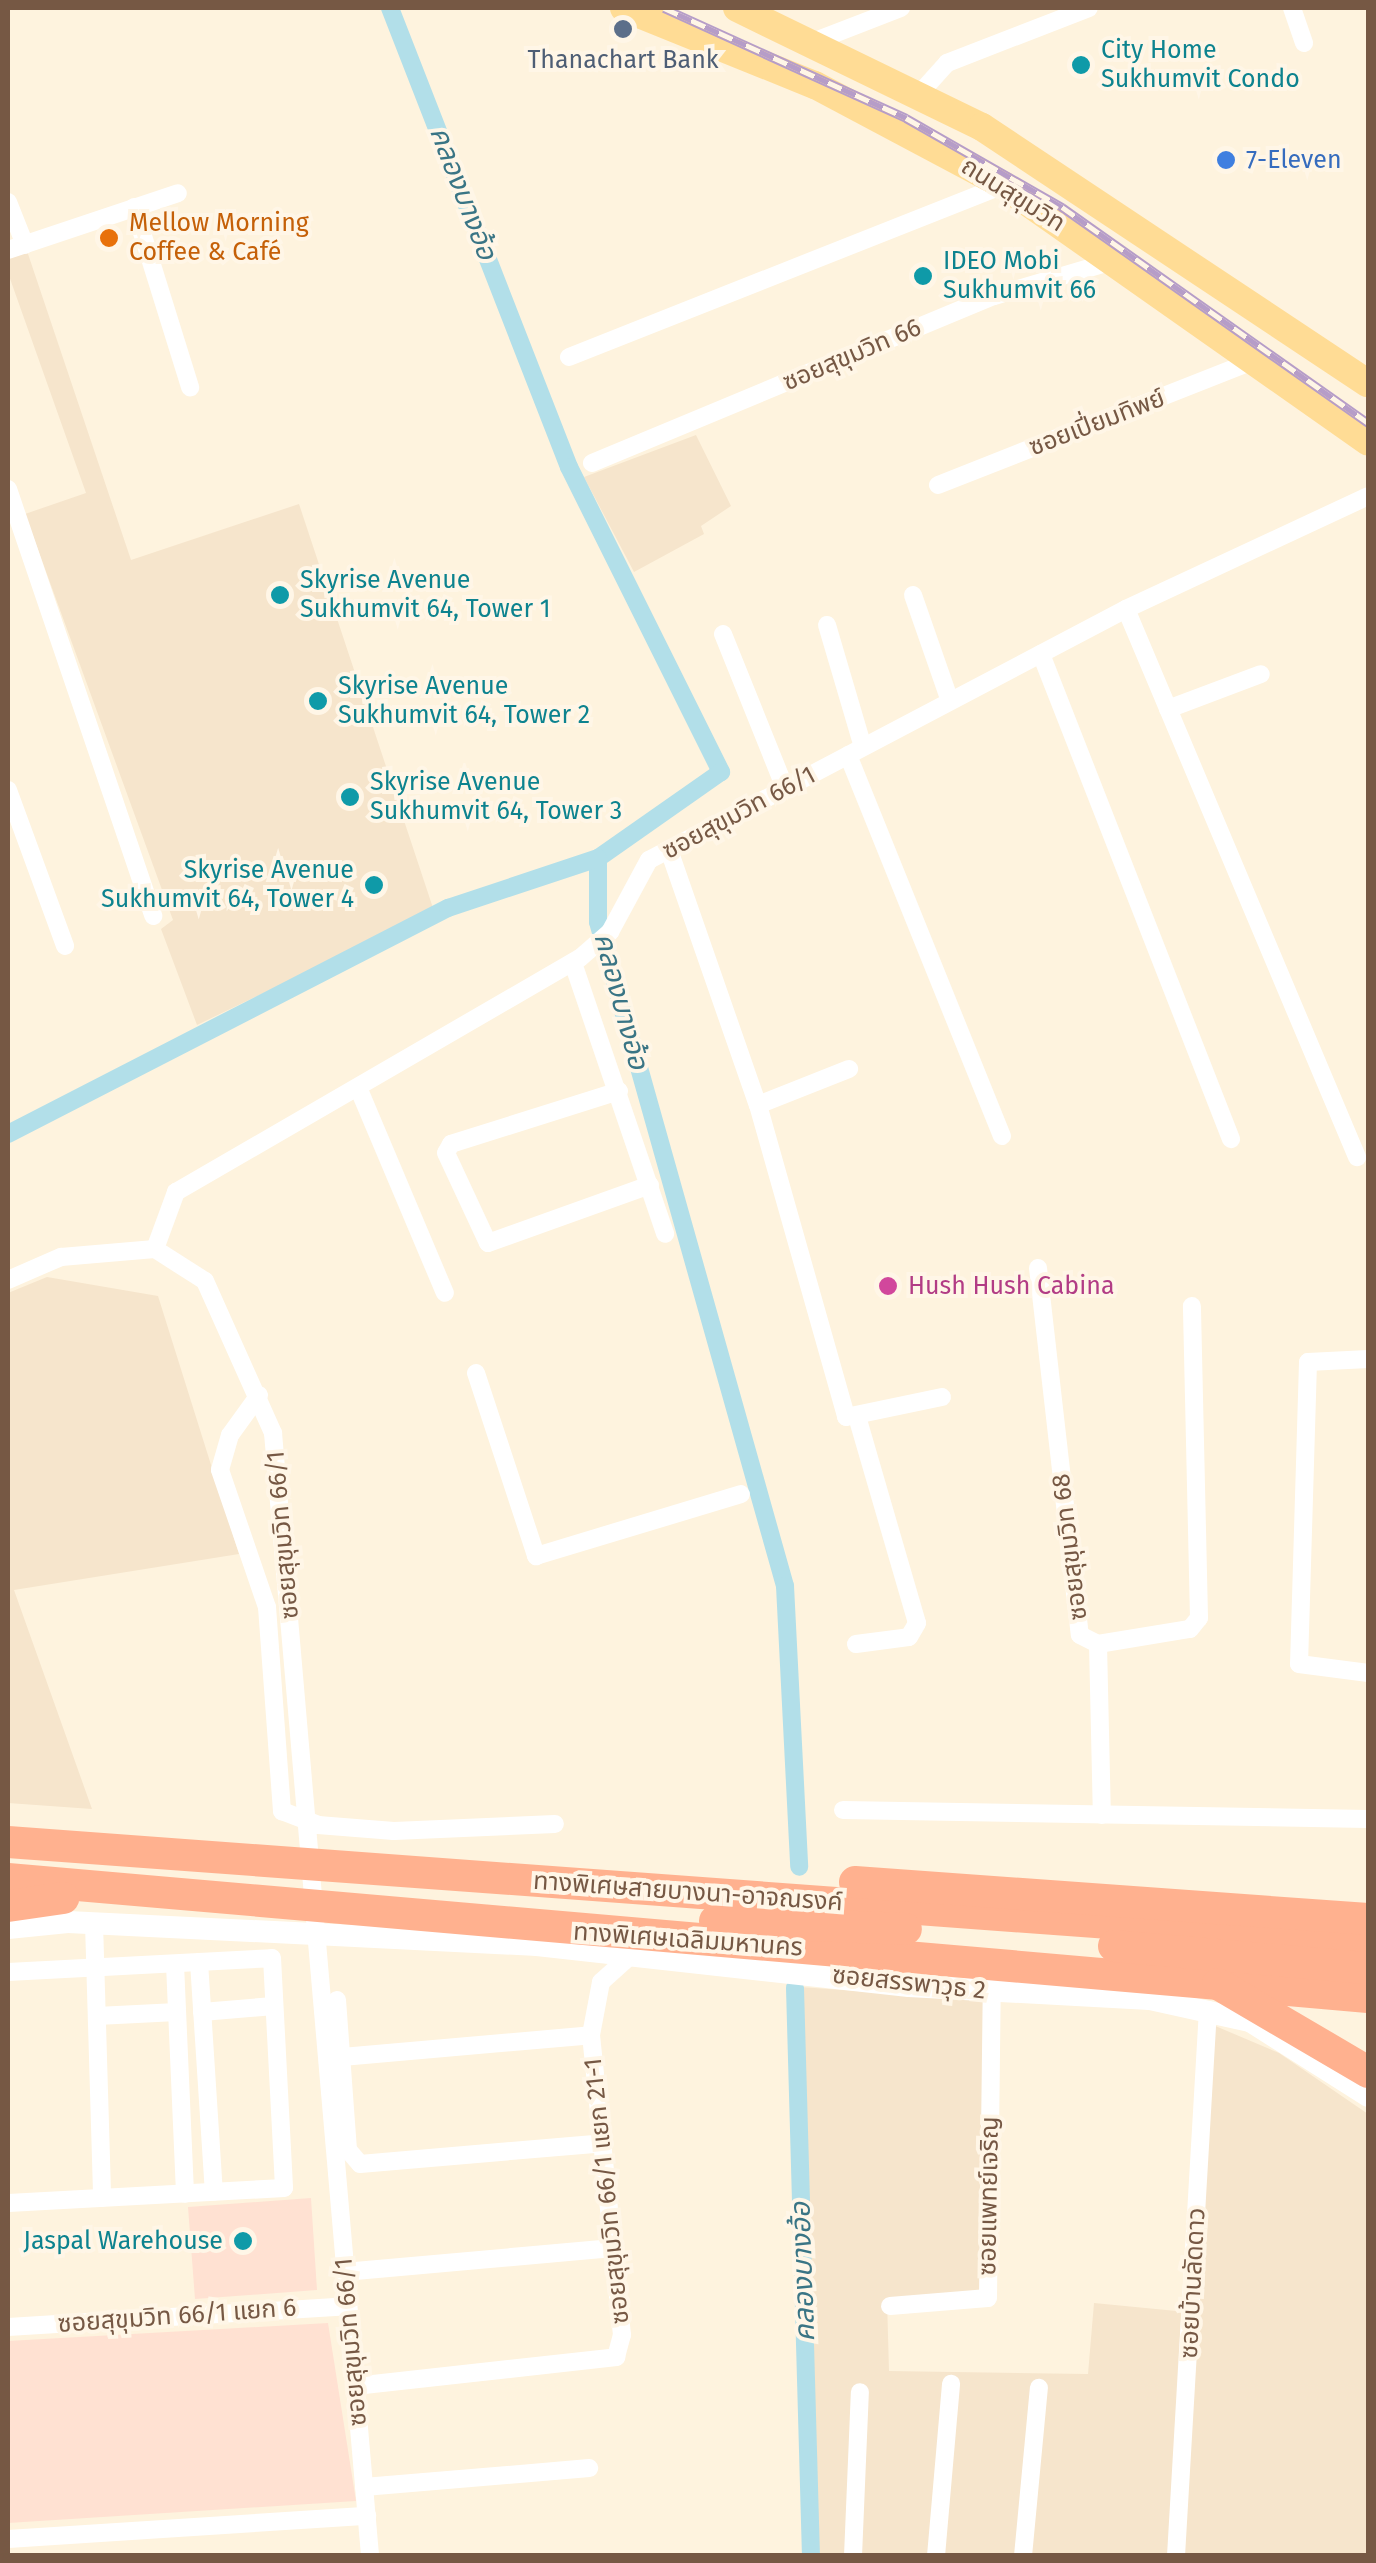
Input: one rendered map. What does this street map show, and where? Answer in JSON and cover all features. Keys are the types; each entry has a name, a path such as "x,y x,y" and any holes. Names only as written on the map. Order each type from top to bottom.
{"highway":[{"path":"8,1829 1368,1919"},
{"name":"ทางพิเศษสายบางนา-อาจณรงค์","path":"8,1842 1368,1942"},
{"name":"ทางพิเศษสายบางนา-อาจณรงค์","path":"8,1876 918,1930 1368,1968"},
{"name":"ทางพิเศษเฉลิมมหานคร","path":"8,1876 1198,1977 1368,1997"},
{"path":"8,1906 146,1887"},
{"path":"1293,1913 1368,1909"},
{"path":"1198,1977 1368,2072"}],"main road":[{"name":"ถนนสุขุมวิท","path":"624,8 815,85 1003,185 1116,260 1368,442"},
{"name":"ถนนสุขุมวิท","path":"737,8 818,40 921,92 1167,241 1368,383"}],"street":[{"path":"818,40 902,8"},
{"path":"921,92 947,63 1088,8"},
{"path":"1292,8 1304,44"},
{"path":"569,357 1003,185"},
{"path":"8,202 16,248 178,193"},
{"path":"134,206 190,388"},
{"name":"ซอยสุขุมวิท 66","path":"592,464 994,296 1116,260"},
{"name":"ซอยเปี่ยมทิพย์","path":"938,485 1256,360"},
{"path":"8,490 153,916"},
{"name":"ซอยสุขุมวิท 66/1","path":"370,2556 274,1433 204,1281 155,1249 176,1192 360,1092 577,961 610,932 650,860 1126,609 1368,496"},
{"path":"913,595 950,702"},
{"path":"1126,609 1358,1157"},
{"path":"827,625 856,751"},
{"path":"723,634 785,788"},
{"path":"1041,654 1231,1140"},
{"path":"1168,709 1261,674"},
{"name":"ซอยสุขุมวิท 66/1","path":"856,751 1002,1136"},
{"path":"8,790 66,946"},
{"path":"669,850 758,1105 846,1417 858,1420 942,1397"},
{"path":"577,961 666,1234"},
{"path":"758,1105 849,1069"},
{"path":"619,1091 451,1144 446,1154 488,1243 650,1185"},
{"path":"360,1092 445,1293"},
{"path":"8,1280 61,1258 155,1249"},
{"name":"ซอยสุขุมวิท 68","path":"1038,1268 1080,1636 1098,1644 1102,1815"},
{"path":"1098,1644 1190,1628 1198,1618 1192,1306"},
{"path":"1368,1358 1308,1362 1299,1664 1368,1673"},
{"path":"476,1374 536,1556 741,1494"},
{"path":"259,1395 230,1435 220,1470 267,1606 282,1811 318,1825 394,1832 555,1824"},
{"path":"856,1644 908,1637 917,1623 858,1420"},
{"path":"843,1810 1368,1819"},
{"path":"94,1923 102,2198"},
{"name":"ซอยสรรพาวุธ 2","path":"8,1928 94,1923 631,1955 1208,2010 1250,2021 1368,2096"},
{"name":"ซอยสุขุมวิท 66/1 แยก 21-1","path":"355,2386 616,2357 613,2248 591,2035 601,1982 631,1955"},
{"path":"8,1972 272,1958 284,2188 8,2203"},
{"path":"199,1962 214,2192"},
{"path":"175,1964 186,2194"},
{"name":"ซอยแพทย์เจริญ","path":"890,2306 988,2298 992,1992"},
{"path":"337,2000 348,2150 360,2164 603,2142"},
{"path":"202,2012 274,2006"},
{"name":"ซอยบ้านลัดดาว","path":"1176,2556 1208,2010"},
{"path":"97,2016 177,2012"},
{"path":"342,2057 591,2035"},
{"path":"344,2272 613,2248"},
{"name":"ซอยสุขุมวิท 66/1 แยก 6","path":"8,2327 347,2306"},
{"path":"936,2556 951,2384"},
{"path":"1024,2556 1039,2388"},
{"path":"853,2556 860,2392"},
{"path":"364,2486 589,2468"},
{"path":"8,2539 366,2516"}],"shaded area":[{"path":"25,245 131,560 299,504 434,911 197,1025 161,929 173,920 25,514 86,493 8,273 8,254"},
{"path":"696,435 731,506 701,526 704,534 634,572 584,477"},
{"path":"47,1277 158,1296 239,1554 14,1590 92,1809 8,1803 8,1293"},
{"path":"800,1987 986,2000 982,2299 887,2299 889,2371 1088,2374 1094,2303 1197,2313 1213,2025 1279,2053 1368,2114 1368,2555 819,2555"},
{"path":"311,2198 317,2290 195,2299 188,2207"},
{"path":"328,2323 356,2501 8,2523 8,2341"}],"waterway":[{"name":"คลองบางอ้อ","path":"390,8 569,467 721,772 598,858 598,922 785,1586 799,1867"},
{"path":"8,1134 448,908 598,858"},
{"name":"คลองบางอ้อ","path":"795,1988 811,2556"}],"railway":[{"path":"664,8 906,118 1062,207 1368,423"}],"place":[{"name":"Thanachart Bank","path":"623,29"},
{"name":"City Home Sukhumvit Condo","path":"1081,65"},
{"name":"7-Eleven","path":"1226,160"},
{"name":"Mellow Morning Coffee & Café","path":"109,238"},
{"name":"IDEO Mobi Sukhumvit 66","path":"923,276"},
{"name":"Skyrise Avenue Sukhumvit 64, Tower 1","path":"280,595"},
{"name":"Skyrise Avenue Sukhumvit 64, Tower 2","path":"318,701"},
{"name":"Skyrise Avenue Sukhumvit 64, Tower 3","path":"350,797"},
{"name":"Skyrise Avenue Sukhumvit 64, Tower 4","path":"374,885"},
{"name":"Hush Hush Cabina","path":"888,1286"},
{"name":"Jaspal Warehouse","path":"243,2241"}]}
